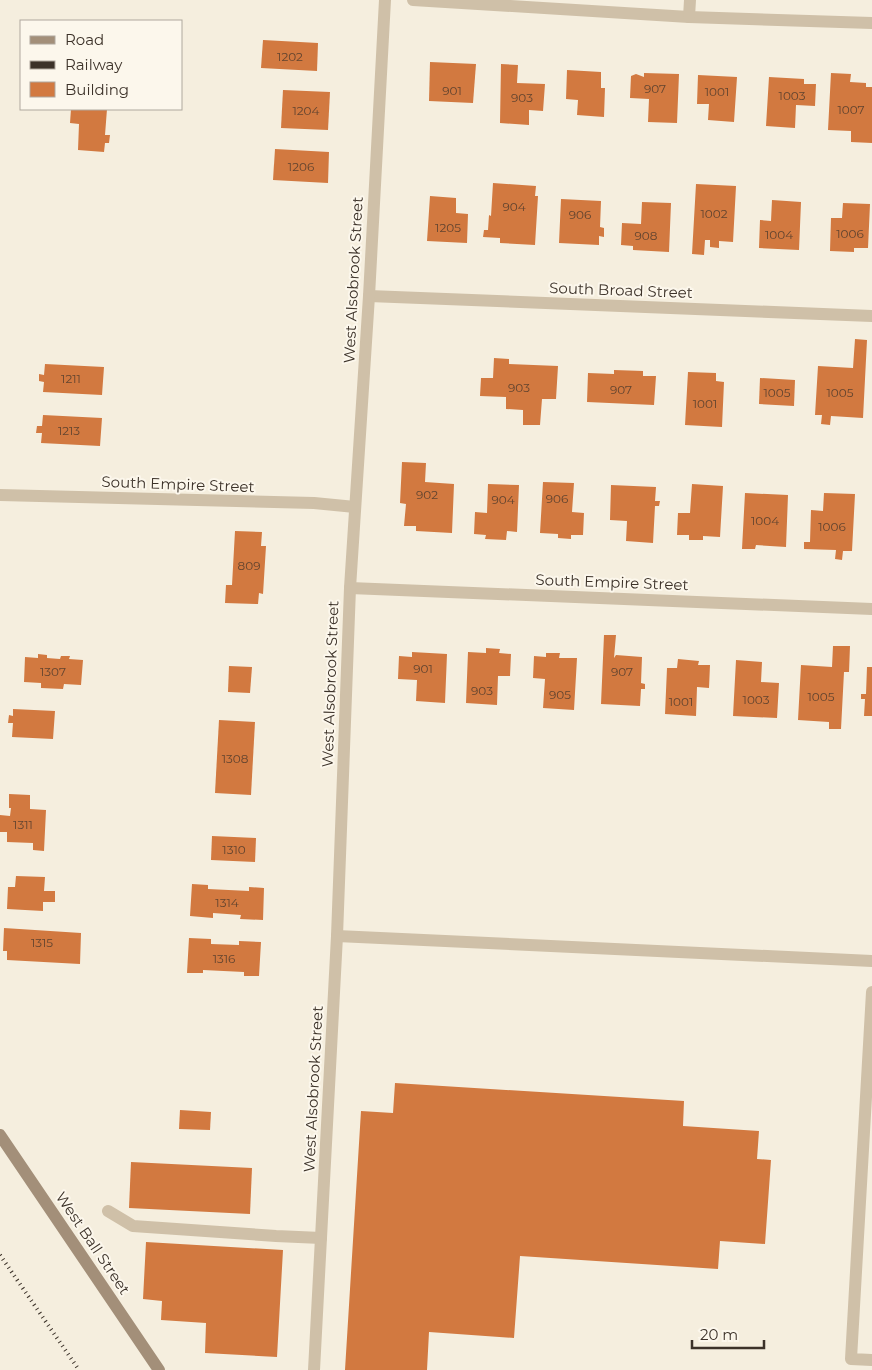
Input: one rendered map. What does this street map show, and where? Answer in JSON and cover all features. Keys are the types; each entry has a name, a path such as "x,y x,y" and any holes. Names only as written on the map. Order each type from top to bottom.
{"street":[{"name":"West Alsobrook Street","path":"314,1370 337,936 350,588 369,296 384,0"},
{"path":"413,0 689,17 872,23"},
{"path":"689,17 690,0"},
{"name":"South Broad Street","path":"369,296 872,316"},
{"name":"South Empire Street","path":"0,495 314,504 355,507"},
{"name":"South Empire Street","path":"350,588 872,609"},
{"path":"337,936 872,962"},
{"path":"872,992 867,1191 851,1365 872,1360"},
{"name":"West Ball Street","path":"0,1135 159,1370"},
{"path":"108,1211 133,1226 321,1238"}],"building":[{"path":"263,40 318,43 317,71 261,68"},
{"path":"430,62 476,64 473,103 429,101"},
{"path":"501,64 518,65 517,83 545,84 543,111 529,110 529,125 500,123"},
{"path":"567,70 601,72 601,88 605,88 604,117 577,115 578,100 566,99"},
{"path":"644,73 679,74 677,123 648,122 649,99 630,98 631,76 636,74 644,77"},
{"path":"831,73 851,74 850,82 866,83 866,87 872,87 872,143 851,142 851,131 828,130"},
{"path":"698,75 737,77 734,122 708,120 709,104 697,104"},
{"path":"769,77 804,79 804,84 816,84 815,106 796,105 795,128 766,126"},
{"path":"283,90 330,92 328,130 281,128"},
{"path":"71,110 107,110 105,135 110,135 109,143 105,143 104,152 78,150 79,124 70,123"},
{"path":"275,149 329,152 328,183 273,180"},
{"path":"493,183 536,186 535,196 538,196 535,245 500,243 500,238 483,237 484,230 488,230 489,215 491,216"},
{"path":"696,184 736,186 733,242 719,241 719,248 710,247 710,240 705,240 704,255 692,254"},
{"path":"430,196 456,198 456,213 468,214 467,243 427,241"},
{"path":"561,199 601,201 600,227 604,228 604,237 599,236 599,245 559,243"},
{"path":"772,200 801,202 799,250 759,248 760,220 771,221"},
{"path":"642,202 671,203 669,252 633,250 633,246 621,245 622,223 641,224"},
{"path":"843,203 870,204 868,248 854,248 854,252 830,251 831,218 842,218"},
{"path":"855,339 867,340 863,418 831,416 830,425 821,424 822,415 815,415 818,366 853,368"},
{"path":"494,358 509,359 509,364 558,366 556,399 542,399 540,425 523,425 523,410 506,409 506,397 480,396 481,378 493,378"},
{"path":"45,364 104,367 102,395 43,392 44,382 39,381 39,374 44,375"},
{"path":"614,370 643,371 643,376 656,376 654,405 587,402 588,373 614,374"},
{"path":"688,372 716,373 716,381 724,382 722,427 685,425"},
{"path":"760,378 795,380 794,406 759,404"},
{"path":"43,415 102,418 100,446 41,443 42,433 36,433 37,426 42,426"},
{"path":"402,462 426,463 425,482 454,484 452,533 416,531 416,526 404,526 406,504 400,503"},
{"path":"543,482 574,483 572,512 584,513 583,535 571,535 571,539 558,538 558,534 540,533"},
{"path":"488,484 519,485 517,532 507,531 506,540 485,539 486,535 474,534 475,512 487,513"},
{"path":"692,484 723,486 720,537 703,536 703,540 689,540 689,535 677,535 678,513 690,513"},
{"path":"611,485 656,487 655,501 660,501 659,506 655,506 653,543 626,541 627,521 610,520"},
{"path":"745,493 788,495 786,547 756,545 755,549 742,549"},
{"path":"824,493 855,494 852,551 843,551 842,560 835,559 836,550 804,549 804,542 810,542 811,510 823,511"},
{"path":"235,531 262,532 261,546 266,546 263,594 259,593 258,604 225,603 226,585 232,585"},
{"path":"604,635 616,635 614,658 616,655 642,657 641,683 645,684 645,689 641,689 640,706 601,704"},
{"path":"833,646 850,646 849,672 844,672 841,729 829,729 829,722 798,720 801,665 832,667"},
{"path":"486,648 500,649 499,653 511,654 510,676 498,676 497,705 466,703 468,652 486,653"},
{"path":"412,652 447,654 445,703 416,701 417,680 398,679 399,656 412,657"},
{"path":"546,653 560,653 559,658 577,658 574,710 543,708 545,679 533,678 534,656 546,657"},
{"path":"38,654 47,655 47,658 60,659 61,656 70,656 69,659 83,660 81,685 64,684 63,689 41,688 41,683 24,682 25,657 38,658"},
{"path":"678,659 699,661 698,665 710,665 709,688 697,687 696,716 665,714 667,668 677,668"},
{"path":"736,660 762,662 761,682 779,683 777,718 733,716"},
{"path":"229,666 252,667 250,693 228,692"},
{"path":"867,667 872,667 872,716 864,716 865,699 861,699 861,694 866,694"},
{"path":"13,709 55,711 53,739 12,737 13,723 8,723 9,715 13,716"},
{"path":"219,720 255,722 251,795 215,793"},
{"path":"9,794 30,795 30,809 46,810 44,851 33,850 33,843 7,842 7,832 0,832 0,815 10,816"},
{"path":"212,836 256,838 255,862 211,860"},
{"path":"16,876 45,877 44,891 55,891 55,902 43,902 43,911 7,909 8,887 15,887"},
{"path":"192,884 208,885 208,889 249,891 249,887 264,888 263,920 240,919 241,915 213,913 213,918 190,916"},
{"path":"4,928 81,933 80,964 7,960 7,951 3,951"},
{"path":"189,938 211,939 211,944 239,945 239,941 261,942 259,976 244,976 244,972 203,970 203,973 187,973"},
{"path":"395,1083 684,1101 683,1126 759,1131 757,1159 771,1160 765,1244 720,1241 718,1269 520,1256 514,1338 429,1332 427,1370 345,1370 361,1111 393,1113"},
{"path":"180,1110 211,1112 210,1130 179,1129"},
{"path":"131,1162 252,1168 250,1214 129,1208"},
{"path":"146,1242 283,1250 277,1357 205,1353 206,1323 161,1320 162,1301 143,1299"}],"railway":[{"path":"0,1255 79,1370"}]}
